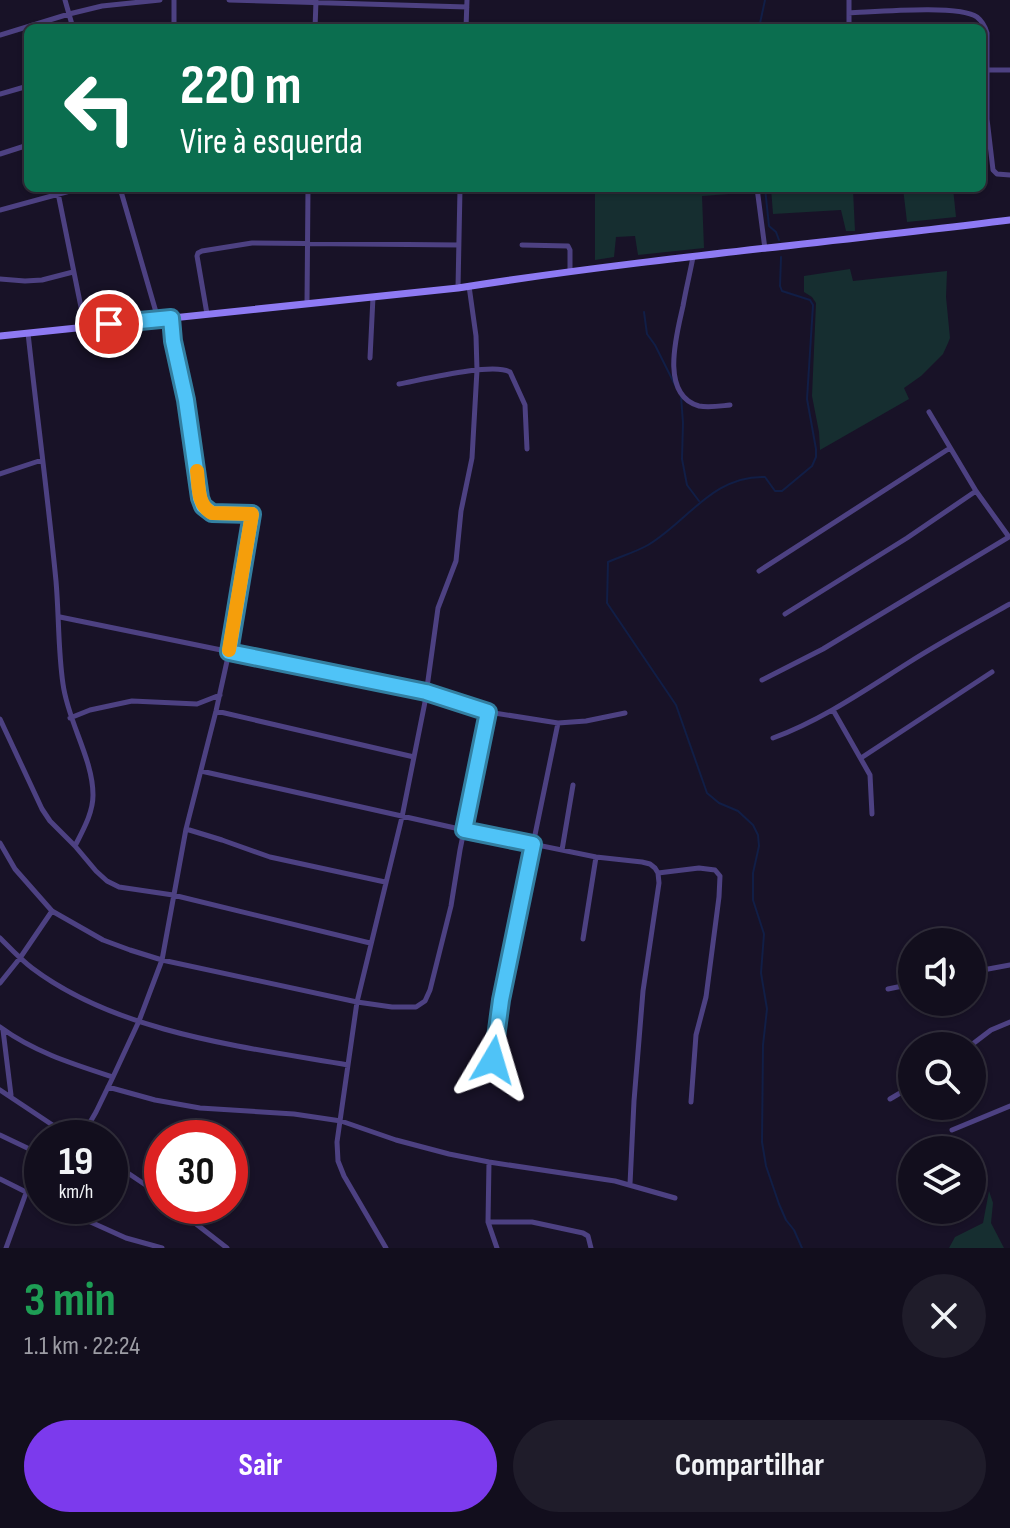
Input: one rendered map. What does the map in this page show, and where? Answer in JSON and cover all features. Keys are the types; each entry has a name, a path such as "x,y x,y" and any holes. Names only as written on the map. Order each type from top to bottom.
{"main road":[{"path":"0,336 458,288 570,271 1010,220"}],"street":[{"path":"65,0 72,24"},
{"path":"36,24 102,6 160,0"},
{"path":"174,0 174,24"},
{"path":"229,0 467,3 466,24"},
{"path":"849,0 849,24"},
{"path":"315,24 316,1"},
{"path":"849,13 967,12 978,17 983,24"},
{"path":"0,35 24,28"},
{"path":"986,70 1010,70"},
{"path":"0,94 24,87"},
{"path":"986,103 993,170 997,174 1010,175"},
{"path":"0,154 24,146"},
{"path":"0,210 55,192"},
{"path":"58,192 85,327"},
{"path":"121,192 158,319"},
{"path":"307,304 308,192"},
{"path":"458,288 460,192"},
{"path":"758,192 765,249"},
{"path":"207,314 198,253 233,245 459,245"},
{"path":"522,245 568,246 570,271"},
{"path":"693,256 676,334 675,378 685,397 697,405 730,405"},
{"path":"0,279 42,280 73,272"},
{"path":"386,1248 344,1176 338,1161 337,1142 357,1002 402,817 426,692 438,608 456,561 461,511 472,458 477,370 469,286"},
{"path":"370,358 373,297"},
{"path":"91,1120 139,1021 162,960 186,829 229,652 252,514 212,513 203,506 171,318"},
{"path":"28,333 60,617 62,680 70,718 89,769 94,797 87,822 75,846"},
{"path":"399,384 477,370 507,369 525,405 527,449"},
{"path":"762,680 823,649 1010,537 976,491 929,412"},
{"path":"759,571 950,448"},
{"path":"0,474 42,460"},
{"path":"785,614 976,491"},
{"path":"773,738 833,710 1010,604"},
{"path":"60,617 426,692 488,712 558,723 625,713"},
{"path":"861,758 992,672"},
{"path":"70,718 123,702 197,704 220,695"},
{"path":"833,710 871,779 872,814"},
{"path":"216,711 414,757"},
{"path":"0,843 15,869 52,911 103,940 162,960 357,1002 416,1007 425,1001 430,990 451,906 488,712"},
{"path":"0,719 42,809 107,881 119,887 173,895 370,943"},
{"path":"511,1091 498,1078 493,1060 501,1000 558,723"},
{"path":"201,771 464,830 596,857 650,864 658,873 659,883 643,991 630,1184"},
{"path":"562,850 573,785"},
{"path":"186,829 270,857 385,882"},
{"path":"583,939 596,857"},
{"path":"658,873 699,868 715,870 720,876 706,997 695,1044 691,1102"},
{"path":"0,983 52,911"},
{"path":"0,938 20,958 64,989 139,1021 216,1042 348,1065"},
{"path":"986,969 1010,965"},
{"path":"888,989 898,987"},
{"path":"986,1034 1010,1022"},
{"path":"1,1028 49,1055 113,1077"},
{"path":"1,1028 11,1096"},
{"path":"108,1087 200,1108 294,1114 341,1121 417,1146 489,1162 630,1184 675,1198"},
{"path":"0,1090 42,1120"},
{"path":"890,1099 898,1094"},
{"path":"952,1130 1010,1106"},
{"path":"0,1135 24,1146"},
{"path":"489,1162 488,1222 497,1248"},
{"path":"0,1179 24,1192"},
{"path":"6,1248 24,1198"},
{"path":"488,1222 532,1222 583,1233 588,1236 591,1248"},
{"path":"95,1224 126,1238 162,1248"},
{"path":"196,1224 227,1248"}],"green space":[{"path":"756,192 702,196 704,248 638,255 635,236 616,237 614,257 595,260 595,193"},
{"path":"771,192 853,192 855,231 846,231 841,210 773,214"},
{"path":"903,192 953,192 956,217 907,222"},
{"path":"850,269 853,281 947,271 950,338 943,354 904,388 909,399 820,450 812,396 816,303 804,292 804,276"},
{"path":"989,1191 993,1203 991,1223 1004,1248 949,1248 955,1237 986,1224"}],"waterway":[{"path":"760,24 765,0"},
{"path":"765,192 769,226 779,240"},
{"path":"781,257 782,291 810,300 813,305 807,399 816,449 812,466 782,491 775,491 765,477 747,478 730,484 715,492 648,545 608,562 607,603 676,705 707,793 719,803 738,811 753,825 758,835 753,900 764,934 761,973 767,1009 763,1045 762,1142 766,1166 779,1204 802,1248"},
{"path":"644,312 647,334 676,387"},
{"path":"681,396 682,459 687,485 699,501"}],"slow traffic":[{"path":"197,471 200,498 207,511 252,514 229,650"}],"route":[{"path":"109,324 171,318 203,506 212,513 252,514 229,652 426,692 488,712 464,830 533,844 501,1000 493,1060"}]}
